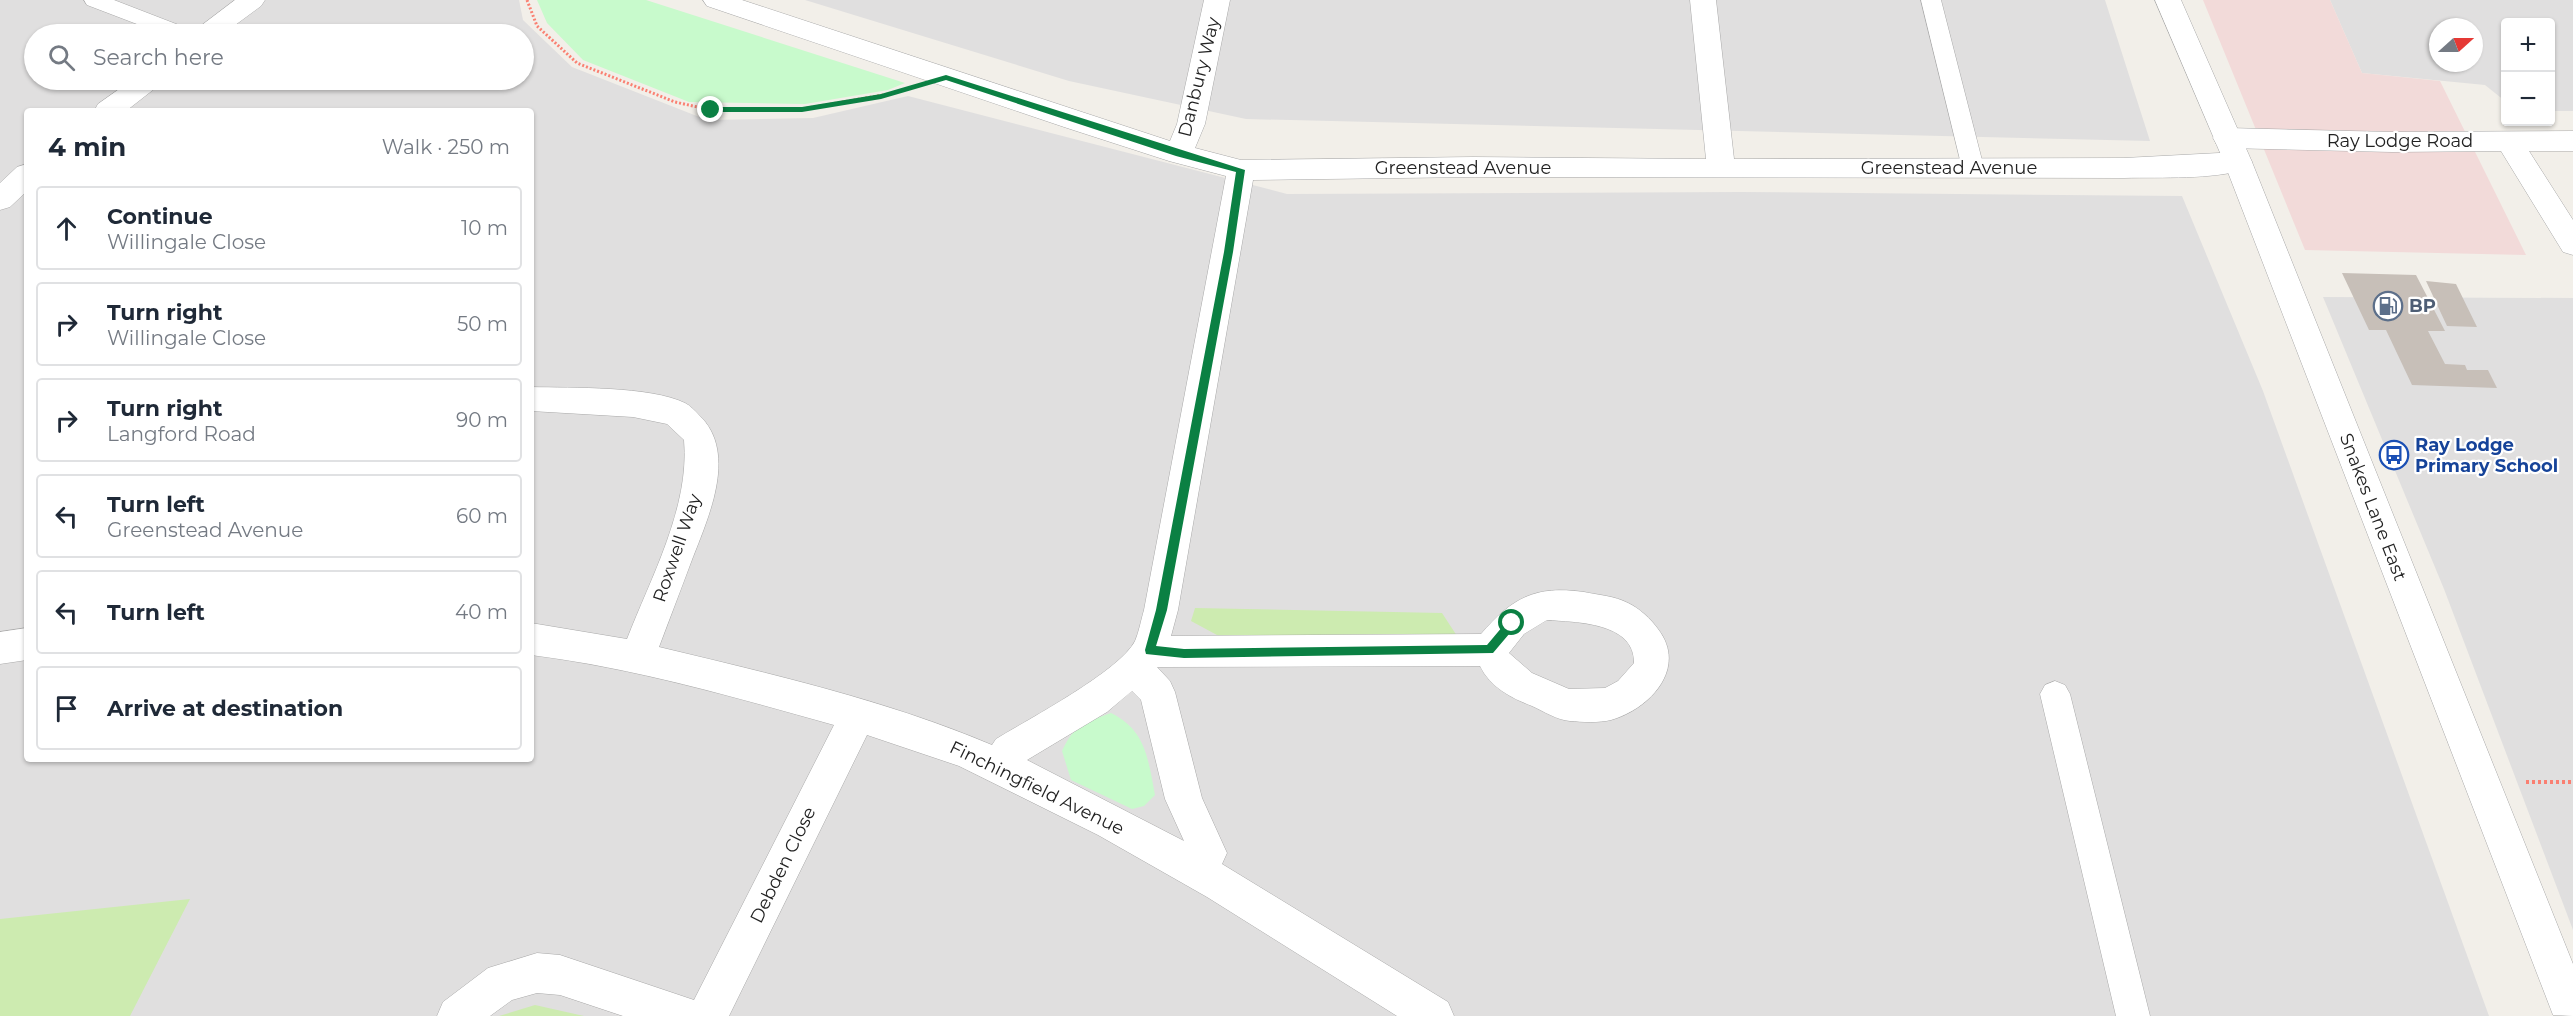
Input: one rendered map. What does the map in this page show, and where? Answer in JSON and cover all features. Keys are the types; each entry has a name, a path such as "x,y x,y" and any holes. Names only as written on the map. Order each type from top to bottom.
{"street":[{"path":"220,24 252,0"},
{"name":"Danbury Way","path":"1179,154 1191,124 1217,0"},
{"path":"1703,0 1720,170"},
{"name":"Snakes Lane East","path":"2168,0 2232,150 2573,1015"},
{"name":"Greenstead Avenue","path":"727,1 946,78 1179,154 1241,170 1462,167 1720,170 2196,166 2232,150"},
{"path":"112,108 136,90"},
{"path":"2509,141 2573,244"},
{"name":"Ray Lodge Road","path":"2232,150 2392,142 2573,141"},
{"path":"999,765 1009,751 1094,699 1142,659 1161,610 1228,252 1241,170"},
{"path":"0,201 24,177"},
{"name":"Roxwell Way","path":"534,399 633,404 676,413 699,435 702,465 696,505 638,656"},
{"name":"Finchingfield Avenue","path":"534,639 638,656 858,715 927,735 999,765 1199,871 1434,1016"},
{"path":"0,648 24,644"},
{"path":"1142,659 1184,653 1490,650"},
{"path":"1142,659 1156,692 1184,799 1208,853 1199,871"},
{"name":"Debden Close","path":"708,1016 858,715"},
{"path":"457,1016 502,982 537,973 560,975 683,1016"}],"lane":[{"path":"94,0 156,24"},
{"path":"1931,0 1973,168"},
{"path":"2055,694 2133,1016"}],"path":[{"path":"527,0 537,26 577,63 675,102 711,110 802,109 881,97 946,78"}],"shaded area":[{"path":"0,0 519,0 523,20 527,24 24,24 24,90 534,90 534,31 572,67 707,120 813,118 908,96 1287,194 1740,192 2182,196 2263,391 2489,1016 0,1016"},
{"path":"805,0 2105,0 2150,141 1246,119 1069,81"},
{"path":"2203,0 2330,0 2362,73 2440,81 2526,255 2305,250"},
{"path":"2330,0 2573,0 2573,111 2555,111 2555,18 2501,18 2501,98 2485,85 2362,73"},
{"path":"2323,297 2573,298 2573,930 2444,589"}],"green space":[{"path":"537,0 646,0 905,83 888,90 805,104 689,102 583,60 547,23"},
{"path":"1195,608 1442,613 1459,639 1230,642 1191,621"},
{"path":"1111,713 1132,728 1144,747 1155,795 1144,806 1132,809 1071,780 1062,751 1071,735 1093,719"},
{"path":"190,899 130,1016 0,1016 0,919"},
{"path":"535,1005 584,1016 499,1016"}],"building":[{"path":"2342,273 2416,275 2445,331 2428,331 2445,364 2465,365 2467,370 2488,370 2497,388 2412,385 2386,330 2369,330"},
{"path":"2426,281 2456,284 2477,327 2447,326"}],"place":[{"name":"BP","path":"2388,306"},
{"name":"Ray Lodge Primary School","path":"2394,455"}],"route":[{"path":"711,110 802,109 881,97 946,78 1179,154 1241,170 1228,252 1161,610 1150,650 1184,653 1490,650 1512,623"}]}
